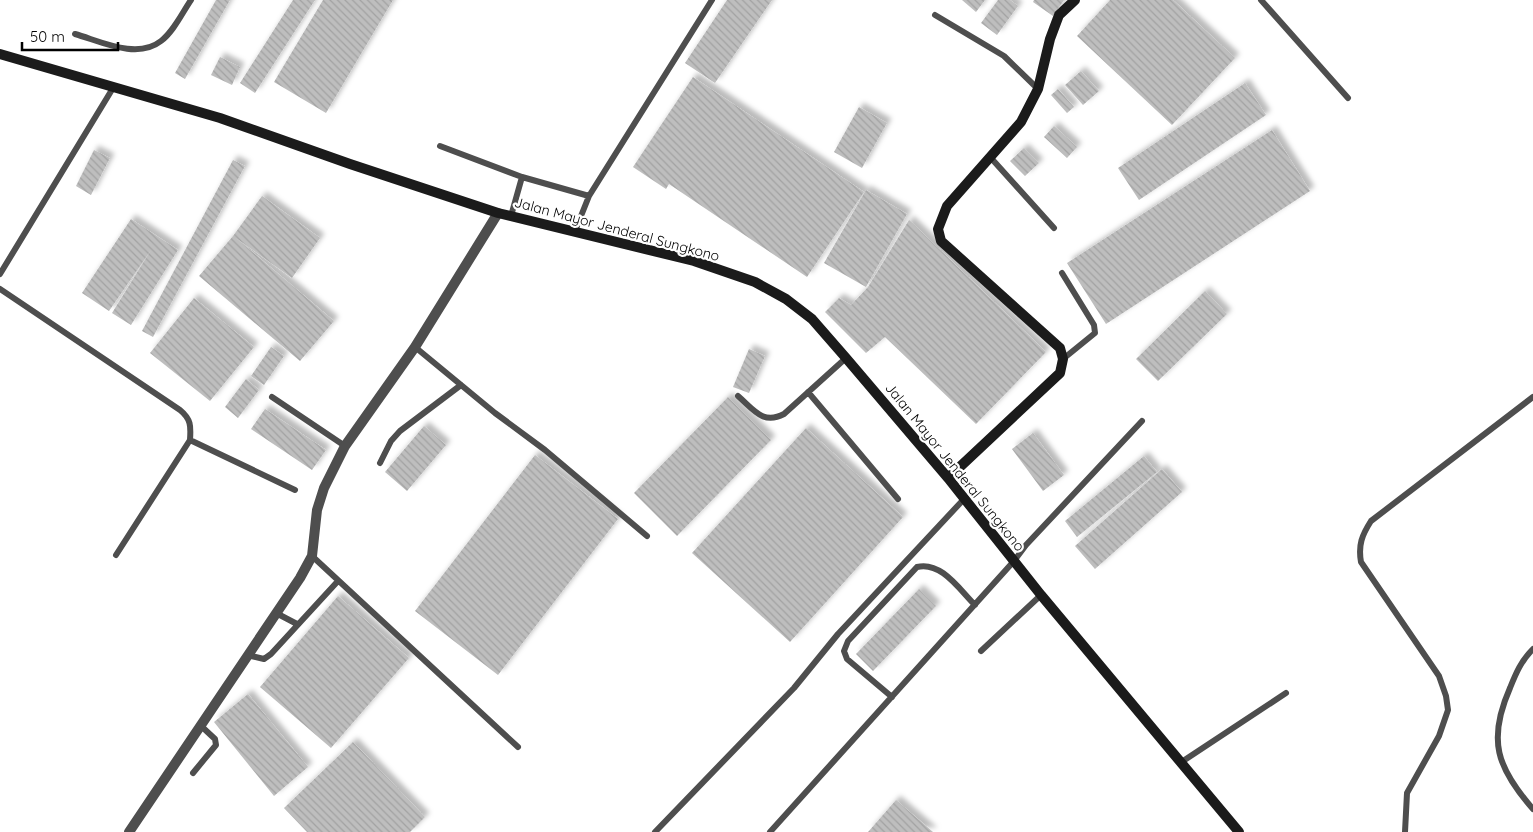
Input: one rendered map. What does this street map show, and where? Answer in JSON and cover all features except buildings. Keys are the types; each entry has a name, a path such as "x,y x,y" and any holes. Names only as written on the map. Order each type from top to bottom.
{"main road":[{"path":"948,478 1060,373 1064,359 1060,348 1043,331 996,292 941,241 938,229 942,216 966,184 1021,122 1038,89 1050,39 1059,15 1074,0"},
{"name":"Jalan Mayor Jenderal Sungkono","path":"0,54 220,118 498,213 694,261 755,282 786,299 812,319 948,478 1041,595 1239,832"}],"street":[{"path":"129,832 312,556 317,510 324,488 345,446 415,346 498,213"}],"lane":[{"path":"75,34 129,49 143,50 160,42 192,0"},
{"path":"575,231 589,196 712,0"},
{"path":"1261,0 1348,98"},
{"path":"935,15 1004,56 1038,89"},
{"path":"0,274 113,88"},
{"path":"440,146 522,177 589,196"},
{"path":"991,158 1054,228"},
{"path":"512,216 522,177"},
{"path":"1062,273 1094,325 1095,333 1064,359"},
{"path":"0,289 180,410 187,416 192,425 190,440 116,555"},
{"path":"415,346 546,450 646,536"},
{"path":"738,396 763,418 774,419 784,414 846,358"},
{"path":"380,463 391,441 400,431 462,385"},
{"path":"808,392 898,499"},
{"path":"272,397 345,446"},
{"path":"1405,832 1407,793 1439,736 1448,710 1446,696 1439,676 1361,562 1359,548 1364,533 1371,521 1533,397"},
{"path":"770,832 1014,562 1026,545 1142,420"},
{"path":"190,440 295,490"},
{"path":"654,832 794,688 838,634 964,499"},
{"path":"312,556 518,747"},
{"path":"892,697 847,659 844,651 848,642 917,567 927,564 937,568 975,605"},
{"path":"248,655 264,659 338,581"},
{"path":"981,651 1041,595"},
{"path":"276,613 297,624"},
{"path":"1533,649 1522,660 1506,697 1497,729 1498,752 1511,784 1533,810"},
{"path":"1180,763 1286,693"},
{"path":"193,773 216,744 215,739 200,725"}]}
